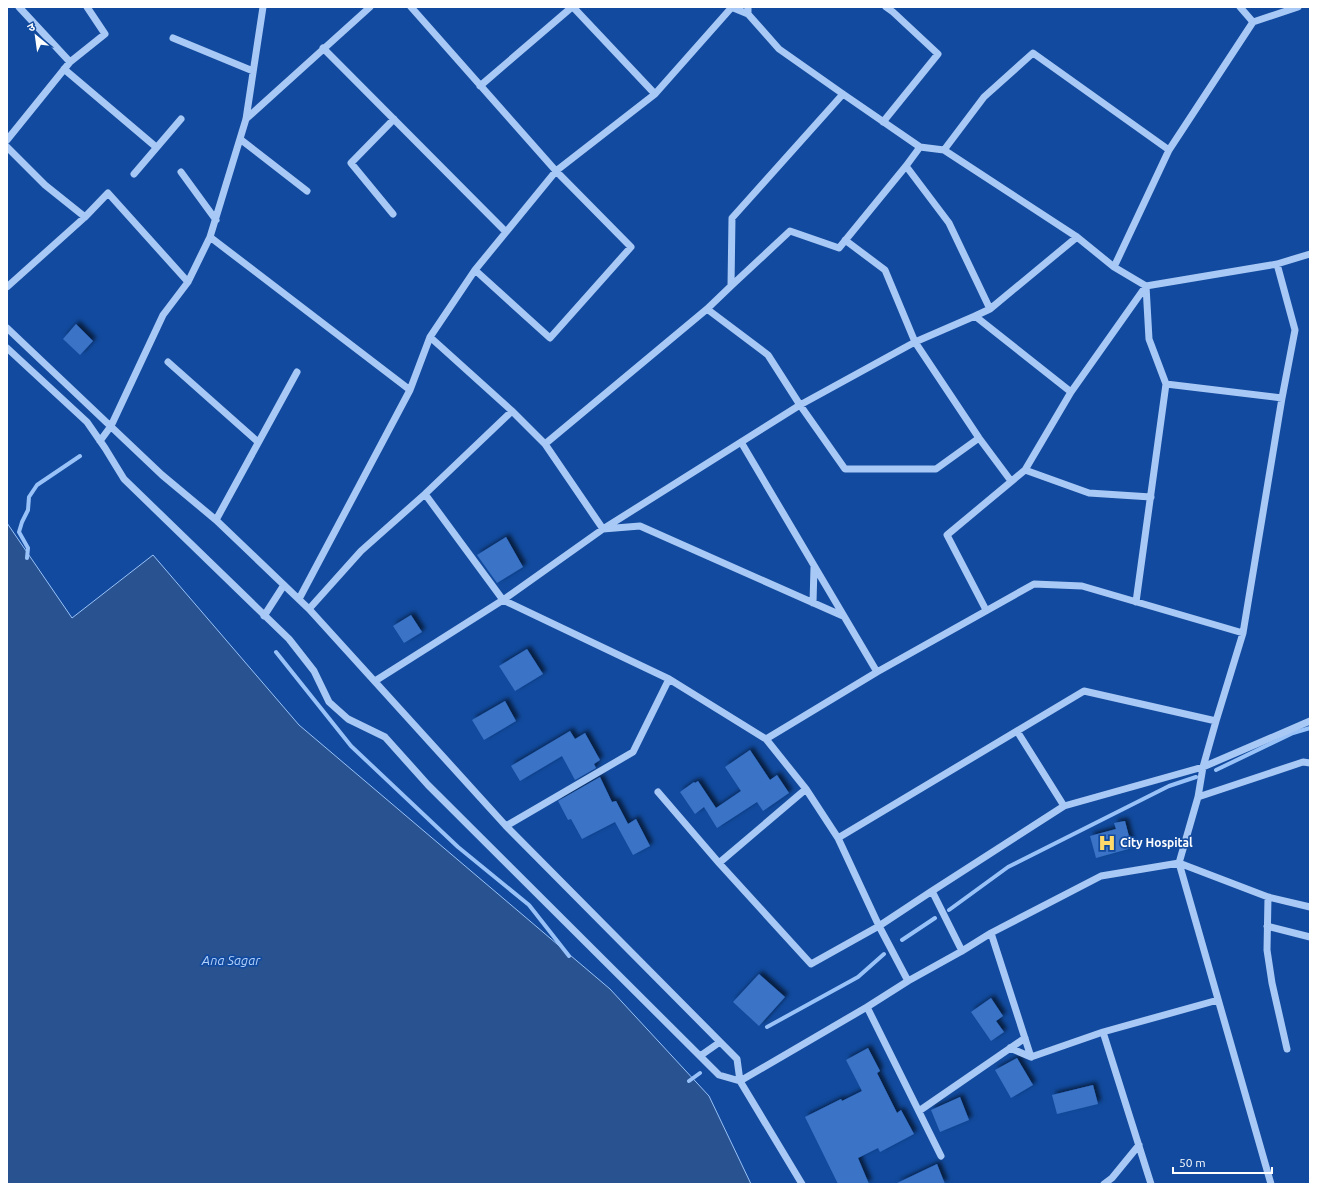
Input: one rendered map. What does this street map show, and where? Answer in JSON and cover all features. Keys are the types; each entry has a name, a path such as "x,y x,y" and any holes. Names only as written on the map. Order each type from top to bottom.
{"street":[{"path":"19,7 70,62"},
{"path":"7,140 70,62 105,34 87,7"},
{"path":"100,441 111,426 163,315 188,282 210,237 246,119 263,7"},
{"path":"246,119 370,7"},
{"path":"411,7 556,171 631,247 550,338 476,270"},
{"path":"480,86 573,7 655,94"},
{"path":"299,599 410,390 430,337 476,270 556,171 655,94 732,7 748,10 779,49 920,147 944,150 1077,237 1114,267 1146,286 1277,264 1310,254"},
{"path":"883,122 938,54 886,7"},
{"path":"1240,7 1253,22"},
{"path":"1114,267 1169,150 1253,22 1298,7"},
{"path":"173,38 253,71"},
{"path":"323,48 506,232"},
{"path":"944,150 984,97 1033,53 1169,150"},
{"path":"64,69 156,147"},
{"path":"732,286 732,218 843,94"},
{"path":"134,174 181,118"},
{"path":"393,214 351,163 394,119"},
{"path":"240,139 307,191"},
{"path":"7,147 45,185 84,217"},
{"path":"545,444 707,309 790,231 839,248 920,147"},
{"path":"906,166 949,222 990,309"},
{"path":"181,172 216,220"},
{"path":"7,287 84,217 108,193 188,282"},
{"path":"210,237 410,390"},
{"path":"375,681 503,600 603,529 800,405 915,342 990,309 1077,237"},
{"path":"845,240 885,270 915,342 980,438 1012,481"},
{"path":"1270,1184 1179,863 1198,797 1203,767 1243,633 1282,398 1295,330 1277,264"},
{"path":"1136,602 1166,384 1149,339 1146,286"},
{"path":"986,610 947,535 1025,470 1071,392 1146,286"},
{"path":"707,309 768,355 800,405 845,468 936,469 980,438"},
{"path":"975,316 1071,392"},
{"path":"7,328 162,475 216,520 309,609 506,826 737,1059 740,1081 802,1184"},
{"path":"430,337 512,411 545,444 603,529"},
{"path":"7,348 87,422 124,479 289,639 314,670 329,702 348,719 385,738 428,785 719,1075 740,1081 867,1007 908,981 962,952 991,933 1101,876 1179,863 1268,897 1310,907"},
{"path":"168,362 258,442"},
{"path":"216,520 297,372"},
{"path":"1166,384 1282,398"},
{"path":"309,609 361,551 425,494 512,411"},
{"path":"741,442 877,672"},
{"path":"1025,470 1089,493 1150,497"},
{"path":"425,494 503,600 669,679 766,739 806,789 838,838 879,926 908,981"},
{"path":"603,529 640,526 843,616"},
{"path":"813,603 814,566"},
{"path":"766,739 877,672 1034,584 1082,586 1243,633"},
{"path":"264,616 284,585"},
{"path":"506,826 633,752 669,679"},
{"path":"838,838 1084,691 1216,721"},
{"path":"658,792 719,863 811,964 879,926 932,890 1064,806 1203,767 1310,721"},
{"path":"1017,731 1064,806"},
{"path":"1198,797 1303,762 1310,763"},
{"path":"719,863 806,789"},
{"path":"932,890 962,952"},
{"path":"1268,897 1267,950 1272,983 1287,1049"},
{"path":"1267,926 1310,937"},
{"path":"991,933 1031,1057"},
{"path":"1010,1048 1031,1057 1103,1032 1218,1000"},
{"path":"867,1007 941,1156"},
{"path":"1103,1032 1151,1184"},
{"path":"919,1111 1025,1038"},
{"path":"700,1056 720,1042"},
{"path":"1104,1184 1112,1178 1139,1145"}],"water":[{"name":"Ana Sagar","path":"7,523 72,618 153,555 299,725 610,989 709,1096 751,1184 7,1184"}],"building":[{"path":"76,324 93,341 80,355 63,339"},
{"path":"506,537 523,567 497,583 477,555"},
{"path":"411,615 422,632 404,643 393,626"},
{"path":"527,649 543,674 515,691 499,666"},
{"path":"505,701 516,721 484,740 472,720"},
{"path":"570,731 575,739 585,733 600,760 594,764 596,768 575,780 562,756 520,781 511,766"},
{"path":"750,750 770,780 777,775 789,793 763,811 757,802 717,828 704,807 695,814 680,792 694,782 695,783 698,781 716,808 741,791 725,767"},
{"path":"600,777 612,802 616,801 628,824 636,819 650,846 633,855 615,822 582,839 571,819 568,820 558,801"},
{"path":"1125,821 1132,848 1096,858 1090,836 1116,829 1114,823"},
{"path":"759,974 785,997 759,1026 733,1002"},
{"path":"991,998 1003,1016 996,1021 1004,1032 991,1041 971,1012"},
{"path":"868,1048 880,1071 877,1073 897,1113 901,1110 914,1134 880,1152 878,1148 858,1158 869,1184 838,1184 805,1117 841,1099 842,1101 862,1091 846,1060"},
{"path":"1017,1058 1033,1085 1011,1098 995,1070"},
{"path":"1093,1085 1098,1104 1057,1114 1052,1095"},
{"path":"960,1097 969,1120 940,1132 931,1110"},
{"path":"937,1164 945,1184 895,1184"}],"waterway":[{"path":"27,558 28,548 19,532 28,510 29,497 37,485 80,456"},
{"path":"276,652 351,746 458,847 529,905 569,956"},
{"path":"1216,770 1293,733 1310,728"},
{"path":"949,910 1008,867 1169,786 1196,777"},
{"path":"902,940 935,918"},
{"path":"767,1027 858,977 884,954"},
{"path":"689,1081 700,1073"}],"place":[{"name":"City Hospital","path":"1107,843"}]}
